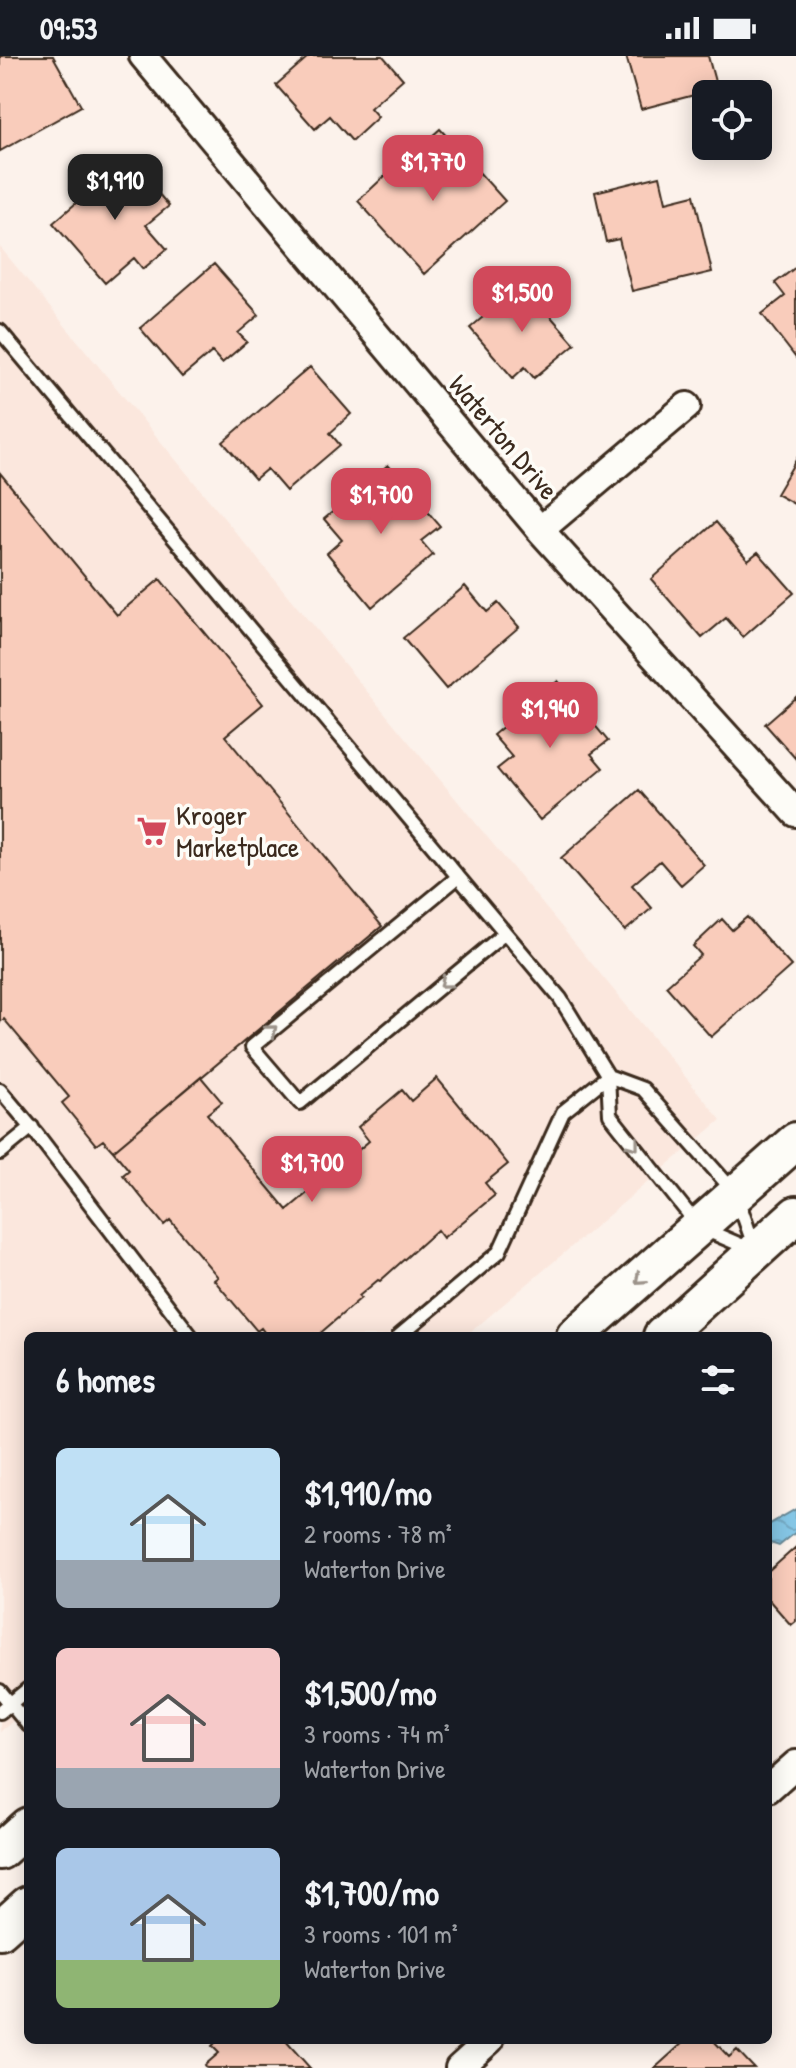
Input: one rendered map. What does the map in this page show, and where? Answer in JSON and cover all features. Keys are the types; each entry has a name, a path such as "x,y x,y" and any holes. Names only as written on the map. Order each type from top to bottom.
{"main road":[{"path":"580,1332 796,1141"},
{"path":"666,1332 796,1215"},
{"path":"0,1851 24,1830"},
{"path":"0,1930 24,1909"}],"street":[{"name":"Waterton Drive","path":"143,56 540,530 796,813"},
{"path":"540,530 687,406"},
{"path":"772,1785 796,1764"},
{"path":"459,2068 486,2044"}],"lane":[{"path":"0,331 560,998 608,1076 610,1115 699,1227 755,1252"},
{"path":"458,877 252,1047 300,1103 505,933"},
{"path":"608,1076 643,1089 736,1194 755,1252"},
{"path":"404,1332 499,1252 563,1112 608,1076"},
{"path":"0,1090 32,1127 188,1332"},
{"path":"0,1153 32,1127"},
{"path":"0,1691 5,1708 24,1722"},
{"path":"5,1708 24,1692"}],"shaded area":[{"path":"0,247 721,1120 471,1332 24,1332 24,1711 0,1732"}],"water":[{"path":"796,1509 796,1532 779,1546 772,1544 772,1523"}],"building":[{"path":"0,56 53,56 81,106 0,151"},
{"path":"309,56 383,56 403,79 370,108 378,117 352,141 330,116 315,129 276,85"},
{"path":"626,56 708,56 715,80 692,80 692,96 641,109"},
{"path":"440,129 505,201 424,274 358,201 387,174 396,185 420,163 412,154"},
{"path":"128,158 169,206 146,225 167,249 143,269 134,258 105,283 53,223"},
{"path":"660,176 666,202 694,195 712,272 632,291 619,239 606,242 595,192"},
{"path":"214,264 259,315 238,333 247,342 222,363 212,352 182,377 140,328"},
{"path":"796,267 796,358 762,314 785,296 775,283"},
{"path":"522,284 575,344 534,378 525,367 513,378 470,328"},
{"path":"310,367 351,414 330,433 340,445 286,491 267,469 255,479 223,442"},
{"path":"796,460 796,505 776,494"},
{"path":"388,465 440,526 421,541 433,555 372,607 327,553 342,540 324,519"},
{"name":"Kroger Marketplace","path":"0,473 117,615 160,579 263,704 225,736 382,926 113,1151 103,1140 96,1145 62,1103 69,1097 4,1019 0,1022"},
{"path":"716,522 748,560 758,552 794,593 743,637 726,618 702,638 651,579"},
{"path":"465,586 487,612 498,603 519,627 446,689 403,638"},
{"path":"558,681 608,741 591,754 603,768 540,820 497,769 512,757 493,735"},
{"path":"796,697 796,759 765,724"},
{"path":"639,790 704,865 681,885 660,861 632,885 652,908 625,931 561,858"},
{"path":"747,917 791,966 711,1037 666,986 701,955 693,946 722,919 732,930"},
{"path":"201,1077 222,1102 207,1114 287,1210 369,1141 358,1127 402,1090 411,1101 437,1078 508,1164 485,1183 495,1195 443,1238 437,1230 322,1332 264,1332 261,1328 257,1331 214,1280 218,1277 170,1220 164,1225 123,1175 129,1170 113,1151"},
{"path":"796,1547 796,1621 791,1625 772,1604 772,1568"},
{"path":"289,2044 310,2068 207,2068 205,2065 219,2053 212,2046"},
{"path":"682,2044 717,2044 729,2057 737,2050 754,2068 655,2068"}],"place":[{"name":"Kroger Marketplace","path":"152,831"}]}
